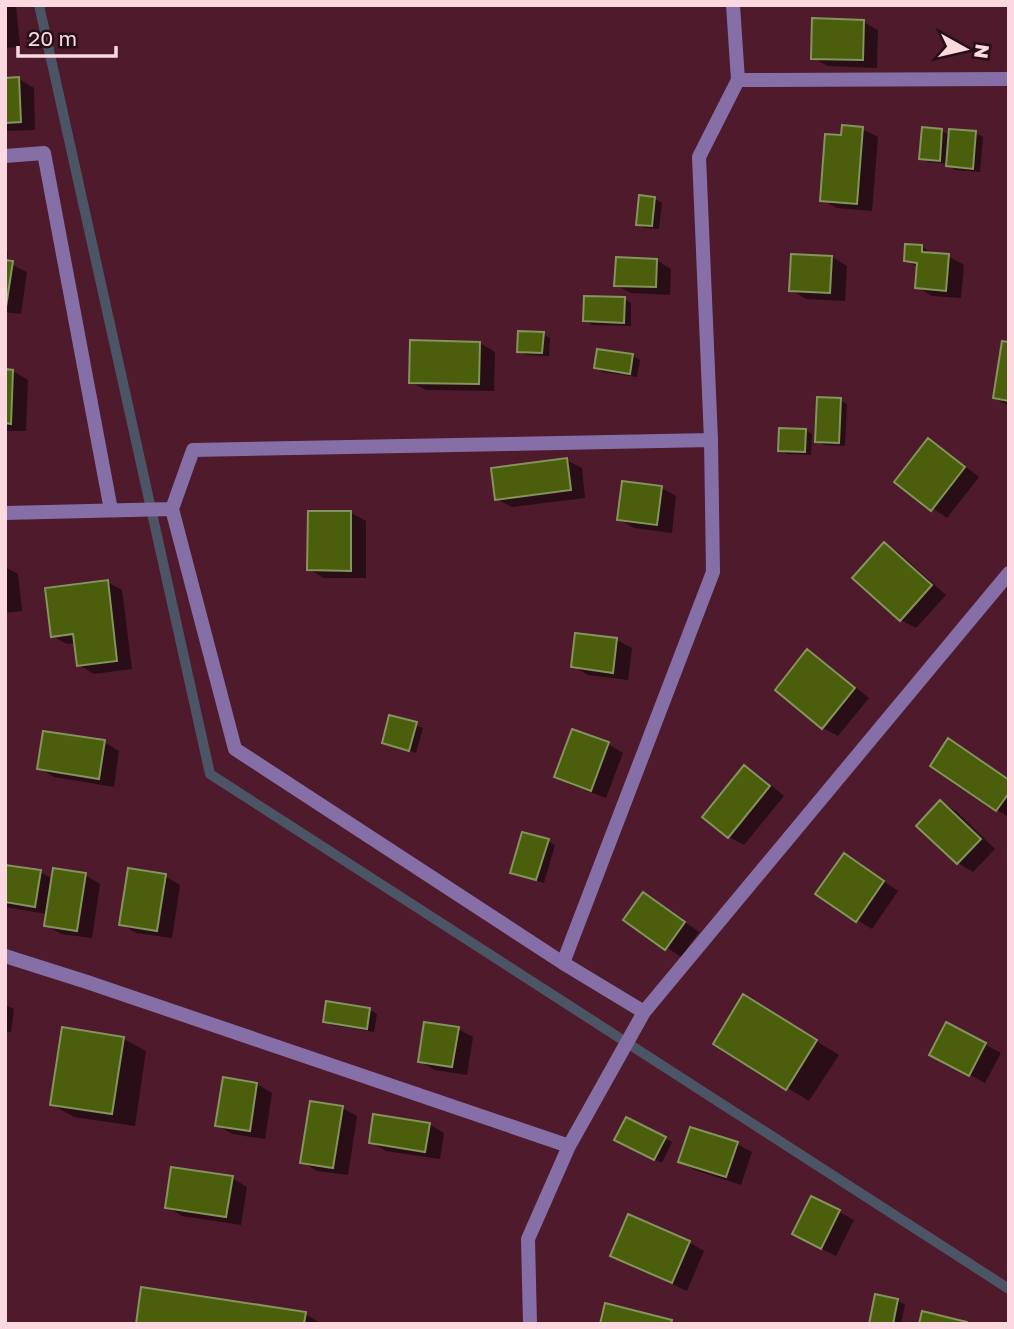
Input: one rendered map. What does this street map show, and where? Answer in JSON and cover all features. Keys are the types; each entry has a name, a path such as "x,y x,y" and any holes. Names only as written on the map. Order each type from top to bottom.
{"street":[{"path":"563,964 713,572 711,440 699,157 738,80 733,5"},
{"path":"738,80 1009,79"},
{"path":"5,156 44,153 111,510"},
{"path":"644,1012 563,964 235,749 165,510 193,450 711,440"},
{"path":"5,513 165,510"},
{"path":"530,1324 528,1239 569,1146 644,1012 1008,575"},
{"path":"5,956 569,1146"}],"building":[{"path":"812,18 864,20 863,60 811,59"},
{"path":"19,77 21,122 5,123 5,78"},
{"path":"842,125 863,127 857,204 820,201 825,134 841,135"},
{"path":"922,127 942,129 940,161 919,159"},
{"path":"949,129 976,131 973,169 946,166"},
{"path":"639,195 655,197 652,226 636,225"},
{"path":"905,244 922,245 922,252 949,254 946,291 915,288 917,263 904,261"},
{"path":"791,254 832,256 830,293 789,291"},
{"path":"616,257 657,259 656,287 614,286"},
{"path":"5,260 13,261 6,307 5,307"},
{"path":"584,296 625,297 624,323 583,321"},
{"path":"518,331 544,332 542,353 517,352"},
{"path":"410,340 480,342 479,384 409,383"},
{"path":"1002,341 1009,342 1009,401 993,398"},
{"path":"597,349 633,354 630,374 594,368"},
{"path":"5,369 13,370 11,424 5,423"},
{"path":"817,397 841,398 839,443 815,442"},
{"path":"779,428 806,429 805,452 778,451"},
{"path":"928,438 965,467 931,511 894,482"},
{"path":"567,458 571,490 495,500 491,468"},
{"path":"622,481 662,486 657,525 617,520"},
{"path":"308,511 351,511 351,571 307,570"},
{"path":"884,542 932,585 900,621 852,578"},
{"path":"108,580 117,661 77,666 73,634 51,637 45,588"},
{"path":"575,633 617,638 613,673 571,667"},
{"path":"807,649 855,688 822,729 775,690"},
{"path":"389,715 417,722 409,751 382,743"},
{"path":"572,729 609,742 591,791 554,777"},
{"path":"43,731 105,740 99,779 37,769"},
{"path":"948,738 1009,780 1009,793 996,811 930,766"},
{"path":"744,765 770,786 728,838 702,817"},
{"path":"940,800 981,839 957,864 916,826"},
{"path":"522,832 549,839 536,880 510,873"},
{"path":"844,853 884,881 856,922 815,894"},
{"path":"5,865 41,870 35,907 5,902"},
{"path":"53,868 86,873 77,931 44,926"},
{"path":"128,868 166,874 157,931 119,925"},
{"path":"643,892 685,922 665,950 623,920"},
{"path":"743,994 817,1040 786,1090 713,1044"},
{"path":"326,1001 370,1008 367,1029 323,1022"},
{"path":"424,1022 459,1027 452,1067 418,1062"},
{"path":"946,1022 986,1043 969,1076 929,1055"},
{"path":"62,1027 124,1037 112,1114 50,1105"},
{"path":"223,1077 257,1083 250,1131 215,1126"},
{"path":"310,1101 343,1106 333,1168 300,1163"},
{"path":"373,1114 430,1123 425,1152 369,1143"},
{"path":"626,1117 666,1137 654,1160 614,1140"},
{"path":"690,1127 738,1142 726,1177 678,1162"},
{"path":"171,1167 233,1176 226,1217 165,1208"},
{"path":"811,1196 840,1210 821,1249 792,1234"},
{"path":"628,1214 690,1241 672,1283 610,1256"},
{"path":"141,1287 306,1312 304,1324 136,1324"},
{"path":"875,1294 898,1299 893,1324 869,1324"},
{"path":"605,1303 672,1320 671,1324 600,1324"},
{"path":"922,1311 967,1322 967,1324 919,1324"}],"waterway":[{"path":"39,5 210,774 1009,1289"}]}
